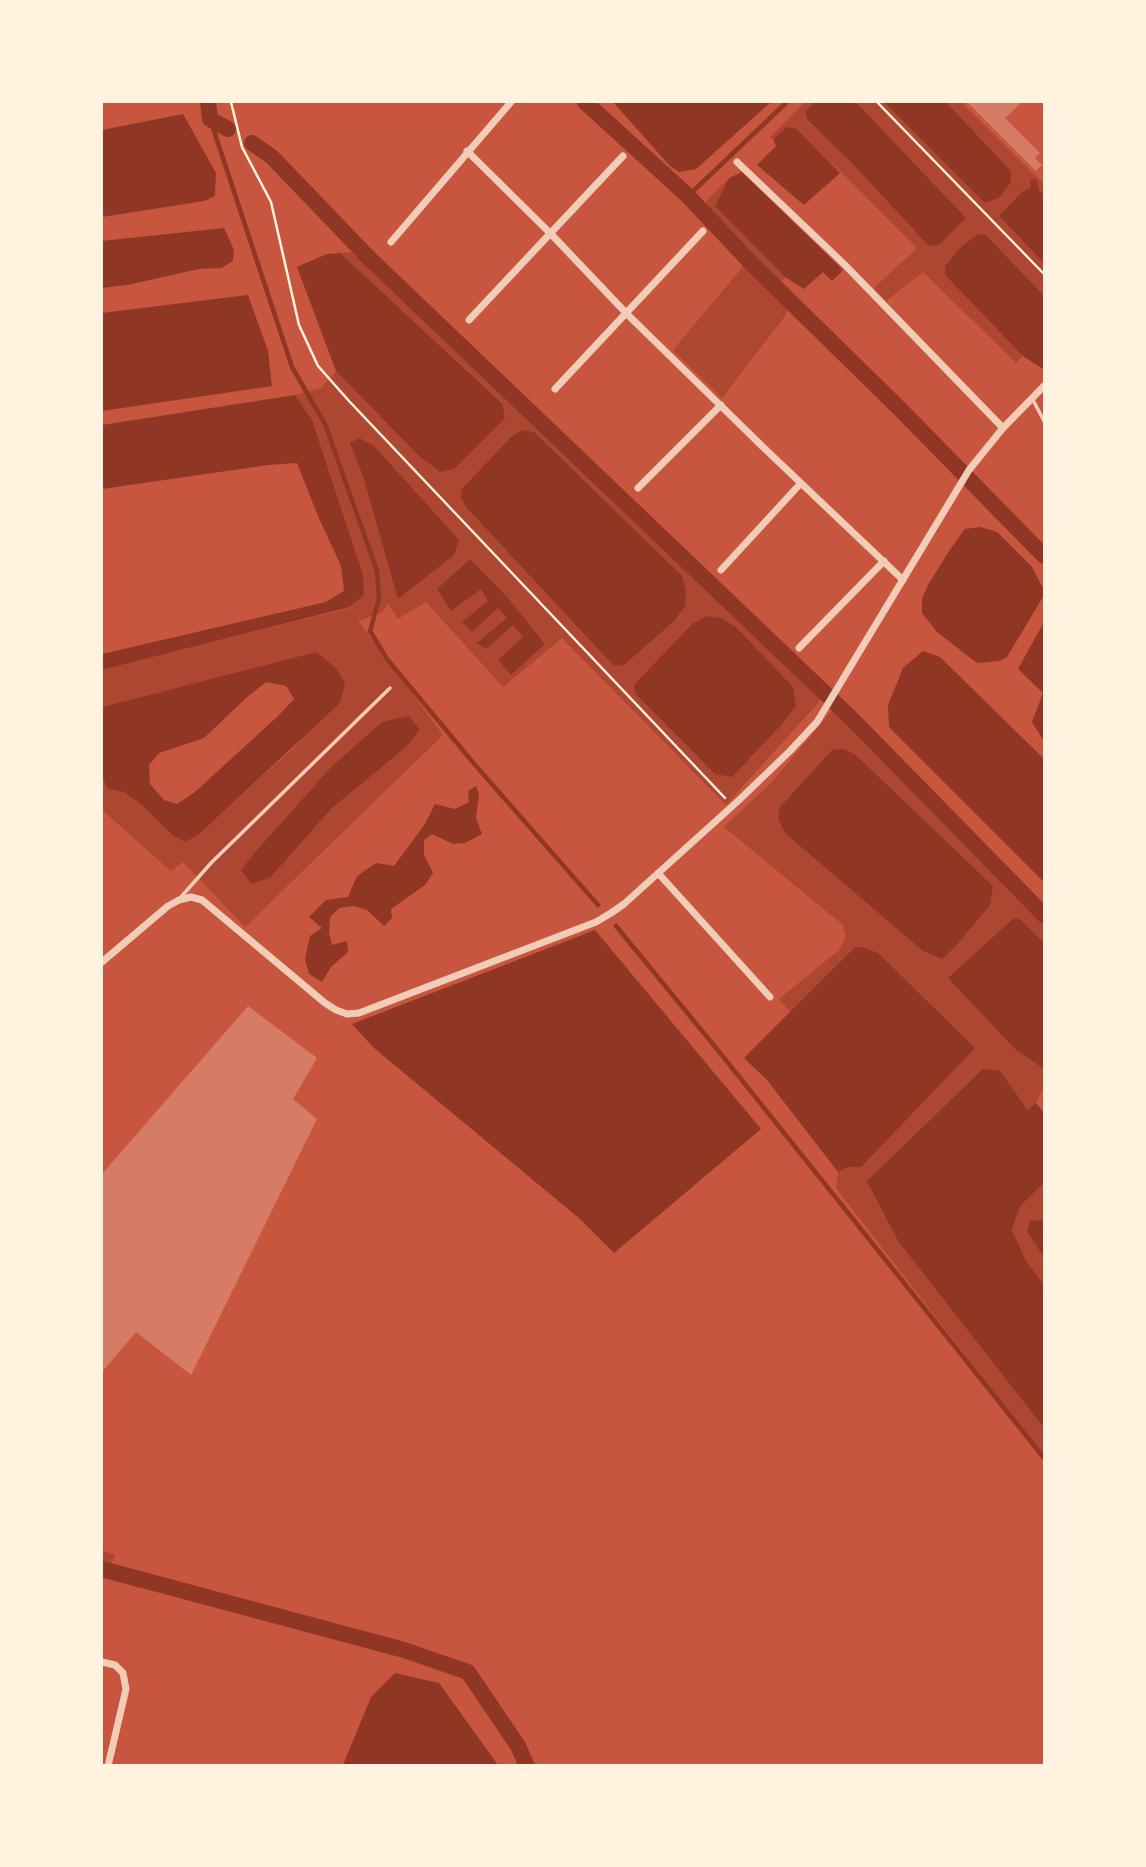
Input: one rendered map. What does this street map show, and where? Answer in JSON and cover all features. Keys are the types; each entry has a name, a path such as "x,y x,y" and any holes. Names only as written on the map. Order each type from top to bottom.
{"street":[{"path":"391,242 511,102"},
{"path":"467,152 551,234 627,314 903,580"},
{"path":"469,320 623,156"},
{"path":"737,162 845,265 1003,428"},
{"path":"555,389 703,232"},
{"path":"102,962 168,906 191,897 202,900 325,1003 347,1014 359,1013 596,922 624,904 732,806 817,722 963,480 1003,428 1045,386"},
{"path":"638,488 721,405"},
{"path":"721,570 802,483"},
{"path":"799,648 884,561"},
{"path":"658,873 770,996"},
{"path":"102,1662 115,1665 123,1673 126,1689 108,1766"}],"lane":[{"path":"1032,398 1045,421"},
{"path":"179,900 211,863 390,688"}],"path":[{"path":"231,102 242,148 271,202 299,325 318,366 732,806"},
{"path":"877,102 1045,274"}],"shaded area":[{"path":"613,102 771,102 696,169 679,172 670,166"},
{"path":"805,102 814,102 805,111 807,121 940,243 966,218 856,102 884,102 986,203 1011,171 946,102 961,102 1044,184 1044,195 1038,189 1031,188 999,216 1044,263 1044,296 986,235 945,275 1023,356 1016,363 923,272 886,301 874,288 917,248 797,129 786,127 773,139 770,137"},
{"path":"814,102 856,102 966,218 940,244 927,244 851,162 807,120 805,111"},
{"path":"884,102 946,102 1011,171 1011,182 1000,197 985,203"},
{"path":"183,114 216,173 215,196 204,201 102,217 102,130"},
{"path":"786,127 797,129 840,173 804,205 757,165 776,146 773,139"},
{"path":"742,172 843,270 832,281 823,272 804,289 785,277 715,206 729,178"},
{"path":"729,178 715,206 785,277 774,291 790,304 785,316 722,398 673,350 746,263 696,212"},
{"path":"1037,179 1038,189 1044,195 1044,263 999,216 1023,191 1031,188 1030,180"},
{"path":"224,228 234,250 233,261 221,268 199,269 102,288 102,241"},
{"path":"978,234 986,235 1044,296 1043,369 1023,356 945,275 945,266 960,248"},
{"path":"372,250 821,683 819,702 726,805 562,638 503,687 426,602 398,619 388,603 383,612 358,621 443,735 245,927 183,862 171,871 102,810 102,777 108,789 124,792 141,804 172,835 185,842 198,834 298,744 316,652 102,707 102,670 350,608 364,595 312,420 295,395 321,388 336,371 417,454 502,402 340,253","holes":["382,722 420,730 406,747 331,809 270,878 251,884 241,870 332,766"]},
{"path":"340,253 502,403 505,418 454,469 440,472 417,454 336,371 297,267 327,254"},
{"path":"248,295 268,351 272,386 102,411 102,313"},
{"path":"295,395 312,420 363,575 364,595 350,607 102,670 102,654 326,602 344,591 341,566 297,463 102,489 102,425"},
{"path":"523,430 534,432 682,576 686,592 685,606 674,621 624,665 614,666 466,507 461,497 462,489 511,437"},
{"path":"359,438 374,446 459,540 454,555 398,599 363,476 350,443"},
{"path":"980,527 997,532 1032,567 1043,588 1043,597 1007,657 999,661 977,663 937,632 922,613 922,599 928,585 965,529"},
{"path":"470,559 508,598 545,644 511,675 498,660 523,637 513,625 486,649 477,643 507,618 498,608 472,632 462,622 488,601 481,589 451,611 437,589"},
{"path":"707,616 721,618 736,627 793,687 796,706 732,777 715,774 635,693 634,685 692,624"},
{"path":"1044,622 1044,741 1032,722 1043,693 1018,669"},
{"path":"923,651 940,657 1044,759 1044,882 889,727 888,705 903,668"},
{"path":"316,652 337,669 345,684 340,703 198,835 185,842 172,835 141,804 124,792 108,789 102,777 102,707","holes":["266,682 286,686 294,699 195,792 177,804 164,800 150,784 149,765 159,753 204,738"]},
{"path":"840,701 1044,909 1044,943 1021,920 1043,1068 1044,1064 1044,1087 1036,1103 1029,1111 1000,1071 868,1181 898,1241 1044,1428 1044,1457 836,1188 838,1172 848,1167 855,947 791,1013 779,999 839,950 846,937 843,925 724,827 773,781"},
{"path":"409,716 420,730 406,747 331,809 270,878 251,884 241,870 332,766 382,722"},
{"path":"842,749 853,753 993,886 990,905 942,959 923,951 785,833 778,818 780,807 832,750"},
{"path":"476,786 479,794 476,818 482,834 465,843 453,844 432,834 424,840 424,855 433,873 425,885 391,909 392,918 384,926 367,910 354,906 339,908 330,917 329,932 332,945 347,941 348,952 331,967 322,982 309,974 305,959 310,936 322,928 309,917 326,900 348,897 357,876 376,863 394,866 425,824 435,804 455,809 469,802 468,791"},
{"path":"1014,918 1021,920 1044,943 1043,1068 1016,1050 948,978"},
{"path":"595,930 761,1129 614,1253 580,1219 374,1048 352,1024"},
{"path":"855,947 878,953 975,1048 861,1167 848,1167 838,1172 767,1080 744,1058"},
{"path":"983,1069 1000,1071 1028,1110 1036,1103 1044,1113 1044,1183 1020,1206 1012,1230 1026,1261 1044,1285 1044,1428 898,1241 867,1181"},
{"path":"1044,1183 1044,1217 1027,1232 1044,1257 1044,1285 1026,1261 1012,1230 1020,1206"},
{"path":"1044,1217 1044,1257 1027,1232 1030,1221"},
{"path":"102,1550 115,1555 111,1565 145,1573 140,1588 102,1578"},
{"path":"395,1673 439,1683 498,1765 343,1765 371,1697"}],"building":[{"path":"967,102 1022,102 1005,118 1040,153 1035,158 1042,165 1036,171"},
{"path":"248,1006 317,1058 293,1099 317,1119 191,1375 136,1332 102,1372 102,1174"}],"waterway":[{"path":"208,102 210,119 228,129"},
{"path":"585,102 688,196 753,265 900,409 1044,556"},
{"path":"688,196 787,102"},
{"path":"210,119 292,367 325,424 377,571 379,599 370,631 387,659 476,766 598,905"},
{"path":"252,143 272,157 369,258 853,720 1044,915"},
{"path":"616,926 1044,1458"},
{"path":"102,1569 404,1650 468,1672 518,1746 527,1766"}]}
